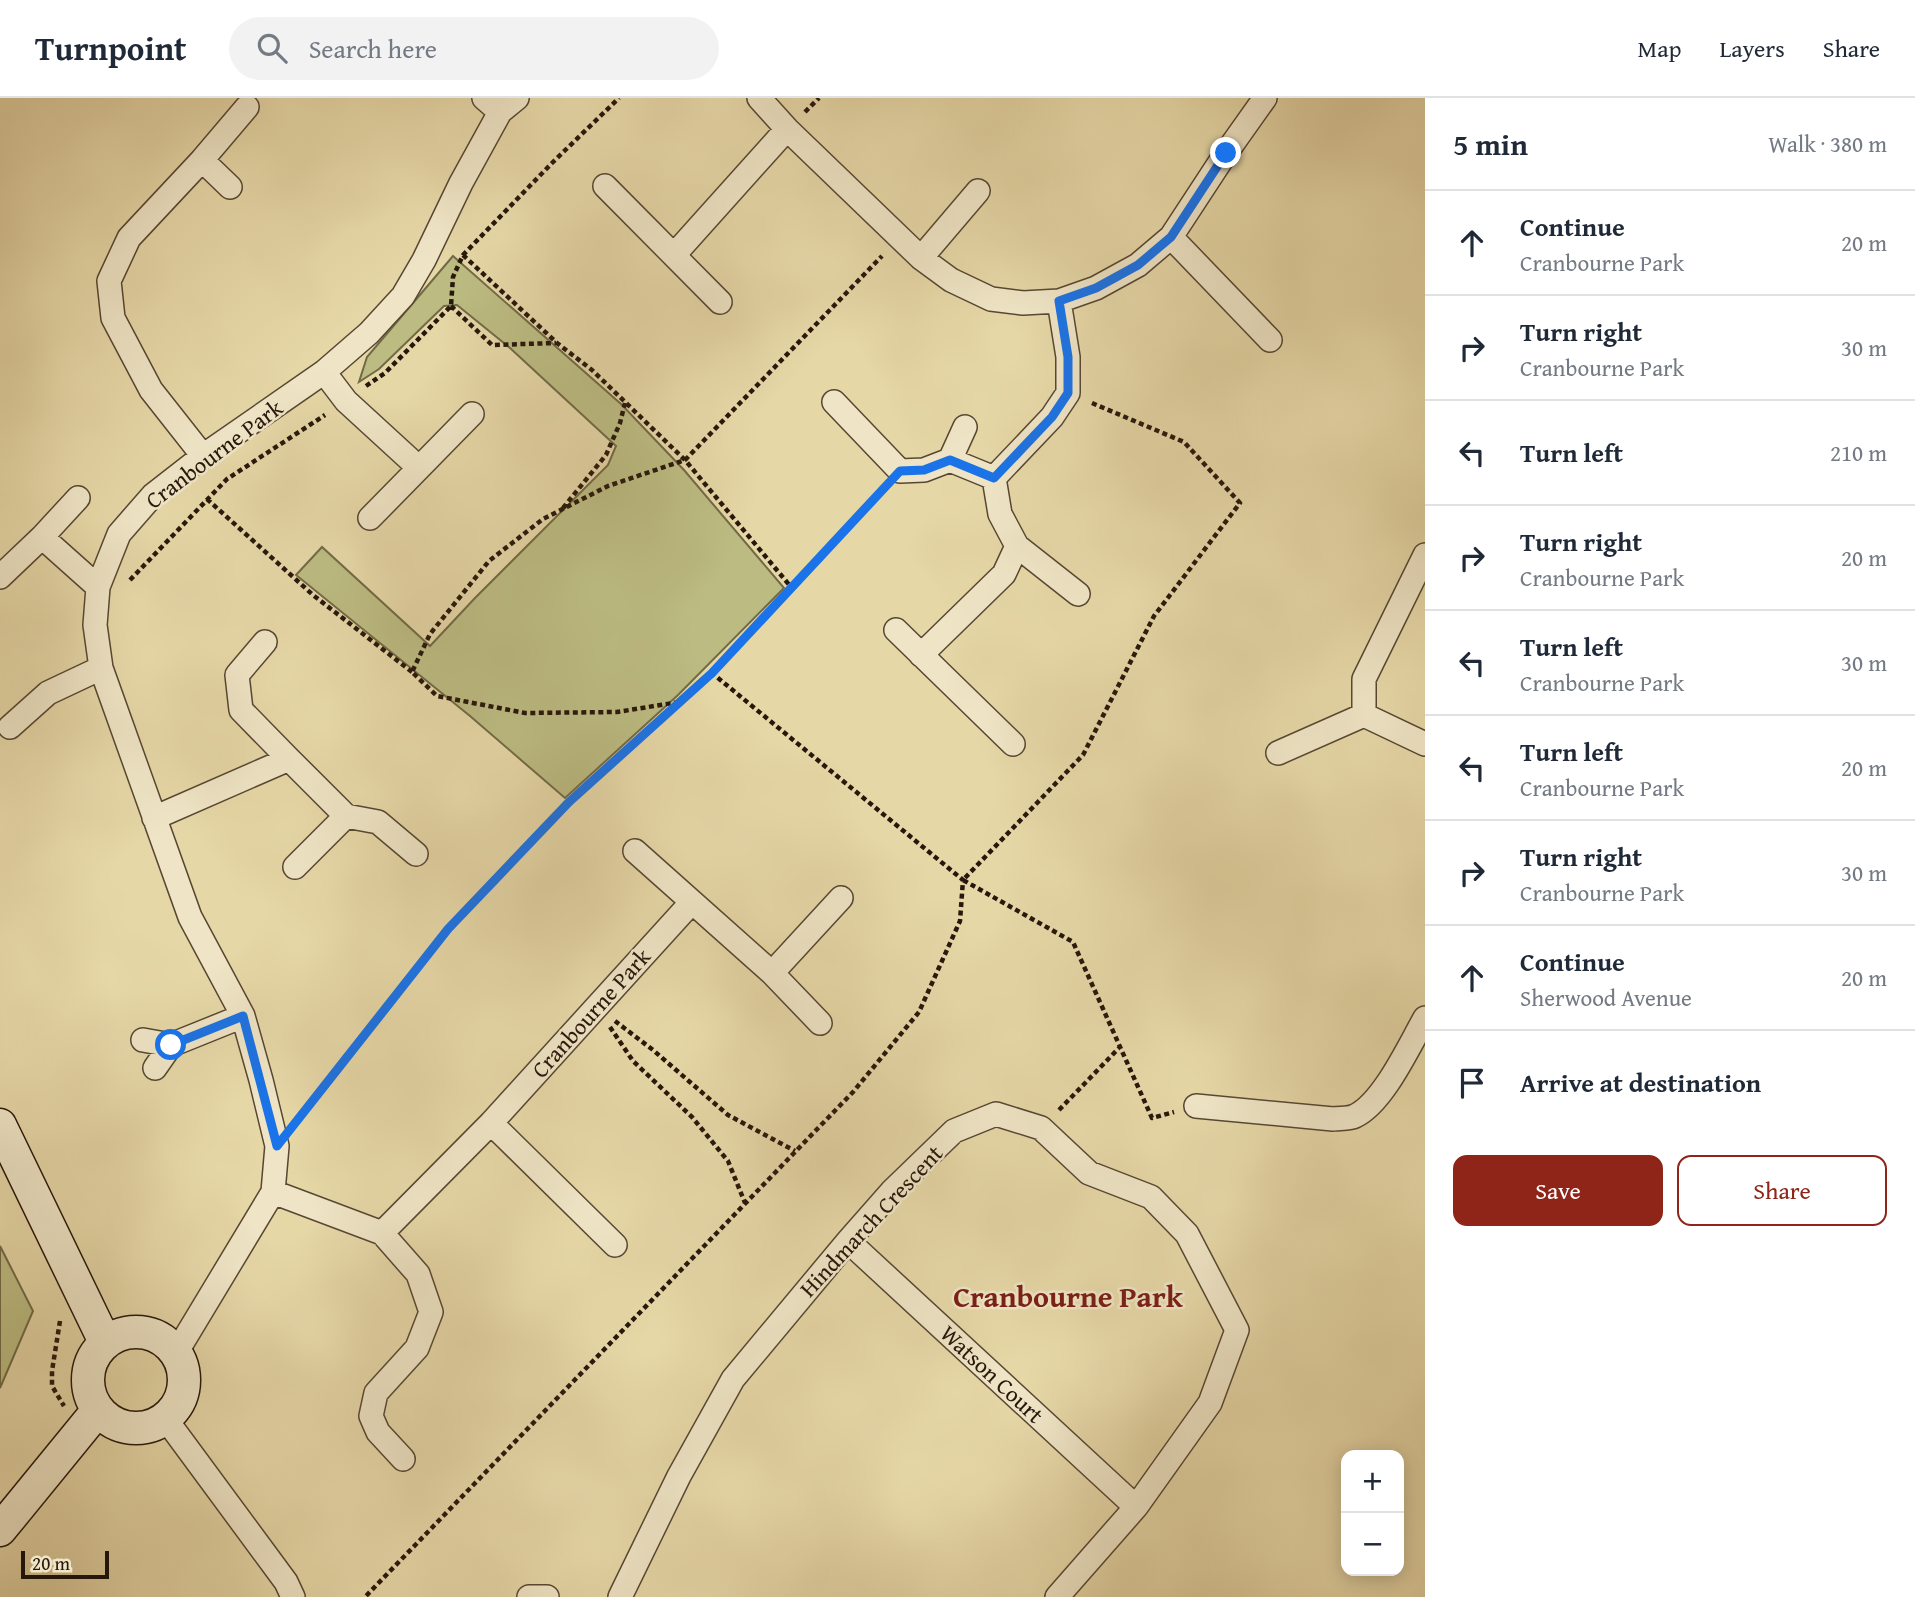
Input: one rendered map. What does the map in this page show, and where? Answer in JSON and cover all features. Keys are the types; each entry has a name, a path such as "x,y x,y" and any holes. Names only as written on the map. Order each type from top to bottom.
{"street":[{"path":"759,98 787,129 921,258 951,280 991,299 1023,303 1059,301 1096,288 1138,265 1171,237 1265,98"},
{"name":"Cranbourne Park","path":"176,1353 273,1192 277,1146 243,1016 190,917 101,668 95,625 97,587 119,534 153,495 324,372 369,333 402,296 424,260 500,103"},
{"path":"203,457 151,390 113,318 109,281 129,238 247,107"},
{"path":"674,255 787,129"},
{"path":"202,160 230,187"},
{"path":"605,186 720,302"},
{"path":"921,258 978,191"},
{"path":"1171,237 1270,340"},
{"path":"994,478 1052,417 1068,393 1068,357 1059,301"},
{"path":"324,372 346,401 418,467"},
{"path":"834,402 900,471 924,470 950,460 994,478"},
{"path":"370,518 472,414"},
{"path":"950,460 965,427"},
{"path":"994,478 1000,514 1017,546 1078,594"},
{"path":"0,577 78,498"},
{"path":"42,537 97,587"},
{"path":"921,654 1004,574 1017,546"},
{"path":"1364,715 1364,679 1423,558"},
{"path":"896,630 1013,744"},
{"path":"265,642 237,675 241,710 346,816 378,822 416,854"},
{"path":"10,727 48,693 101,668"},
{"path":"1278,753 1364,715 1425,744"},
{"path":"154,818 289,759"},
{"path":"295,867 346,816"},
{"path":"635,851 772,973 820,1023"},
{"path":"772,973 841,898"},
{"name":"Cranbourne Park","path":"382,1233 491,1123 691,903"},
{"path":"143,1040 171,1045 243,1016"},
{"path":"1195,1106 1333,1119 1353,1118 1373,1104 1425,1018"},
{"path":"155,1068 171,1045"},
{"name":"Hindmarch Crescent","path":"620,1597 679,1476 733,1379 892,1191 954,1131 996,1114 1041,1128 1089,1174 1151,1197 1187,1234 1237,1330 1210,1403 1136,1507 1057,1597"},
{"path":"491,1123 615,1245"},
{"path":"0,1125 105,1342"},
{"path":"273,1192 382,1233 418,1274 431,1312 417,1348 376,1393 370,1416 378,1432 403,1459"},
{"name":"Watson Court","path":"848,1241 1136,1507"},
{"path":"0,1530 89,1422 88,1379 91,1363 99,1348 120,1334 136,1331 153,1334 176,1353 183,1368 184,1384 179,1401 165,1418 150,1426 133,1428 89,1422"},
{"path":"165,1418 286,1582 293,1597"},
{"path":"529,1597 547,1597"}],"path":[{"path":"126,585 226,479 384,373 451,306 453,277 463,255 551,163 619,98"},
{"path":"438,230 557,343 592,370 685,460 790,587"},
{"path":"412,673 429,634 489,561 543,519 562,509 608,486 685,460 900,237"},
{"path":"451,306 492,345 557,343"},
{"path":"365,1597 852,1092 919,1012 960,921 963,880 1083,755 1154,616 1240,503 1184,442 1068,393"},
{"path":"562,509 606,455 620,423 625,402"},
{"path":"277,1146 448,929 569,802 712,673 900,471"},
{"path":"207,499 313,596 412,673 437,696 524,713 617,712 680,701"},
{"path":"712,673 963,880 1073,942 1152,1118 1195,1106"},
{"path":"597,1007 653,1050 728,1115 796,1151"},
{"path":"597,1007 633,1061 692,1117 728,1161 746,1203"},
{"path":"1041,1128 1119,1048"},
{"path":"61,1317 52,1386 89,1422"}],"green space":[{"path":"453,256 621,404 684,470 784,588 678,695 565,798 470,716 296,575 322,547 430,646 608,465 616,446 510,348 457,305 444,306 379,369 359,382 367,357"},
{"path":"0,1246 33,1311 0,1388"}],"district":[{"name":"Cranbourne Park","path":"1068,1297"}],"route":[{"path":"171,1045 243,1016 277,1146 448,929 569,802 712,673 900,471 924,470 950,460 994,478 1052,417 1068,393 1068,357 1059,301 1096,288 1138,265 1171,237 1226,153"}]}
